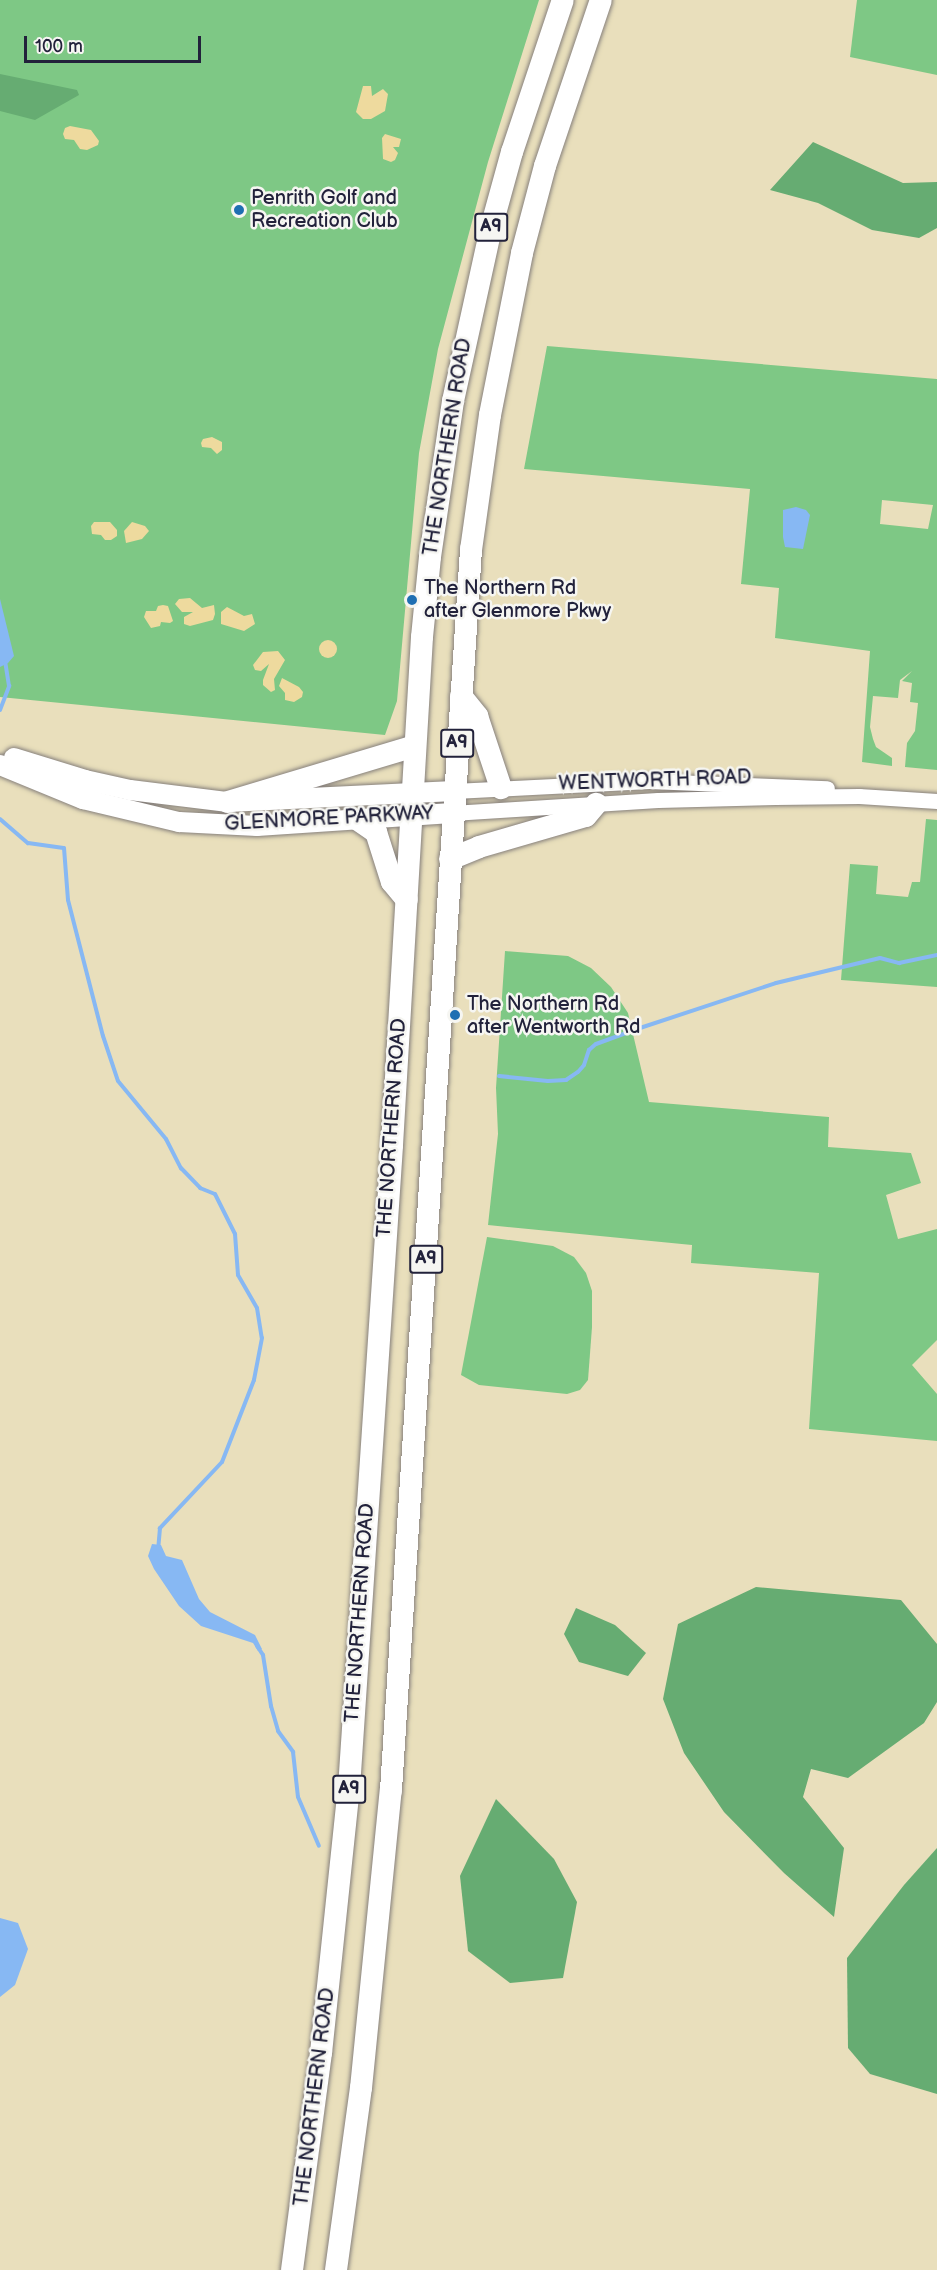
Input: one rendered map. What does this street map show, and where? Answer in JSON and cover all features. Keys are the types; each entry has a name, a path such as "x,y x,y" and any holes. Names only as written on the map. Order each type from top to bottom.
{"highway":[{"name":"THE NORTHERN ROAD","path":"292,2270 321,2053 349,1788 430,557 443,460 464,343 512,152 563,0"},
{"name":"THE NORTHERN ROAD","path":"336,2270 361,2088 391,1790 471,550 490,415 504,338 545,166 601,0"},
{"path":"461,696 477,716 501,788"},
{"path":"228,802 416,746"},
{"path":"450,859 479,847 586,816 596,804"},
{"path":"358,819 376,832 392,882 407,900"}],"main road":[{"name":"GLENMORE PARKWAY","path":"1,759 130,790 228,802 412,805 453,802"},
{"name":"GLENMORE PARKWAY","path":"1,759 82,799 169,821 257,826 358,819 412,805"}],"street":[{"name":"WENTWORTH ROAD","path":"453,802 501,788 598,782 720,782 834,788 859,796"},
{"name":"WENTWORTH ROAD","path":"453,802 596,804 859,796 937,801"}],"green space":[{"path":"0,0 539,0 488,162 438,349 419,453 397,701 385,735 0,697"},
{"path":"857,0 937,0 937,75 850,57"},
{"path":"0,74 77,90 79,95 35,120 0,111"},
{"path":"813,142 903,183 937,182 937,228 919,238 872,230 818,203 770,190"},
{"path":"547,346 937,379 937,770 905,767 907,743 915,731 918,703 910,702 912,683 902,681 912,671 900,680 898,698 873,696 870,727 873,739 876,747 892,758 892,766 862,762 870,651 775,638 779,588 741,584 750,489 524,469","holes":["882,500 933,505 928,529 880,524"]},
{"path":"926,819 937,820 937,987 841,980 850,864 878,866 876,894 908,897 912,882 920,882"},
{"path":"505,951 568,956 591,968 611,987 628,1013 649,1102 829,1117 828,1147 911,1153 921,1183 886,1195 898,1239 937,1229 937,1340 912,1365 937,1394 937,1441 809,1429 819,1273 691,1263 692,1245 488,1225 498,1134 496,1088"},
{"path":"487,1237 553,1246 574,1257 586,1273 592,1291 592,1327 588,1380 580,1390 567,1394 479,1385 461,1375"},
{"path":"756,1587 901,1600 937,1644 937,1702 924,1723 848,1778 811,1769 803,1797 844,1848 834,1917 784,1873 724,1812 684,1753 663,1699 678,1624"},
{"path":"576,1608 615,1625 646,1653 628,1676 579,1662 564,1634"},
{"path":"496,1799 554,1859 577,1902 563,1978 510,1983 468,1951 460,1876"},
{"path":"937,1848 937,2094 870,2074 848,2048 847,1958 904,1885"}],"sand":[{"path":"363,86 371,86 372,96 383,89 388,94 385,111 371,119 363,119 356,112"},
{"path":"70,126 91,130 99,141 98,145 87,150 80,149 74,140 65,139 63,134 65,128"},
{"path":"385,134 401,139 399,147 393,147 398,153 395,160 391,162 383,159 382,138"},
{"path":"212,437 222,442 222,450 217,454 211,448 202,447 203,439"},
{"path":"94,522 110,522 117,530 117,536 111,540 105,540 101,535 92,534 91,526"},
{"path":"132,522 145,526 149,531 142,539 126,543 124,531"},
{"path":"190,598 202,608 214,605 213,620 190,626 184,624 184,617 193,612 182,612 175,604 179,599"},
{"path":"158,606 168,606 173,621 161,622 160,626 151,628 144,617 146,611 156,611"},
{"path":"227,607 244,616 252,614 255,624 244,631 221,624 221,612"},
{"path":"328,640 334,643 337,649 334,655 328,658 322,655 319,649 322,643"},
{"path":"278,651 285,660 274,679 275,690 271,692 263,685 269,664 261,671 255,670 253,665 263,652"},
{"path":"282,678 299,687 303,692 302,697 294,702 285,700 285,693 279,686"}],"water":[{"path":"796,507 806,510 810,515 803,549 785,547 783,537 783,510"},
{"path":"0,599 14,656 0,667"},
{"path":"152,1544 161,1545 166,1556 182,1560 199,1599 210,1612 255,1635 262,1649 258,1651 253,1643 201,1626 179,1606 148,1556"},
{"path":"0,1918 18,1923 28,1949 15,1985 0,1997"}],"waterway":[{"path":"0,710 9,686 5,662"},
{"path":"0,819 28,843 64,848 68,900 103,1036 118,1081 166,1139 181,1168 200,1188 215,1194 235,1234 238,1275 257,1308 262,1338 254,1380 222,1462 160,1528 158,1549"},
{"path":"499,1076 548,1081 566,1080 584,1065 589,1050 596,1044 640,1028 776,983 880,958 899,963 937,955"},
{"path":"257,1646 263,1655 271,1706 278,1731 293,1752 298,1797 319,1846"}],"place":[{"name":"Penrith Golf and Recreation Club","path":"239,210"},
{"name":"The Northern Rd after Glenmore Pkwy","path":"412,600"},
{"name":"The Northern Rd after Wentworth Rd","path":"455,1015"}]}
